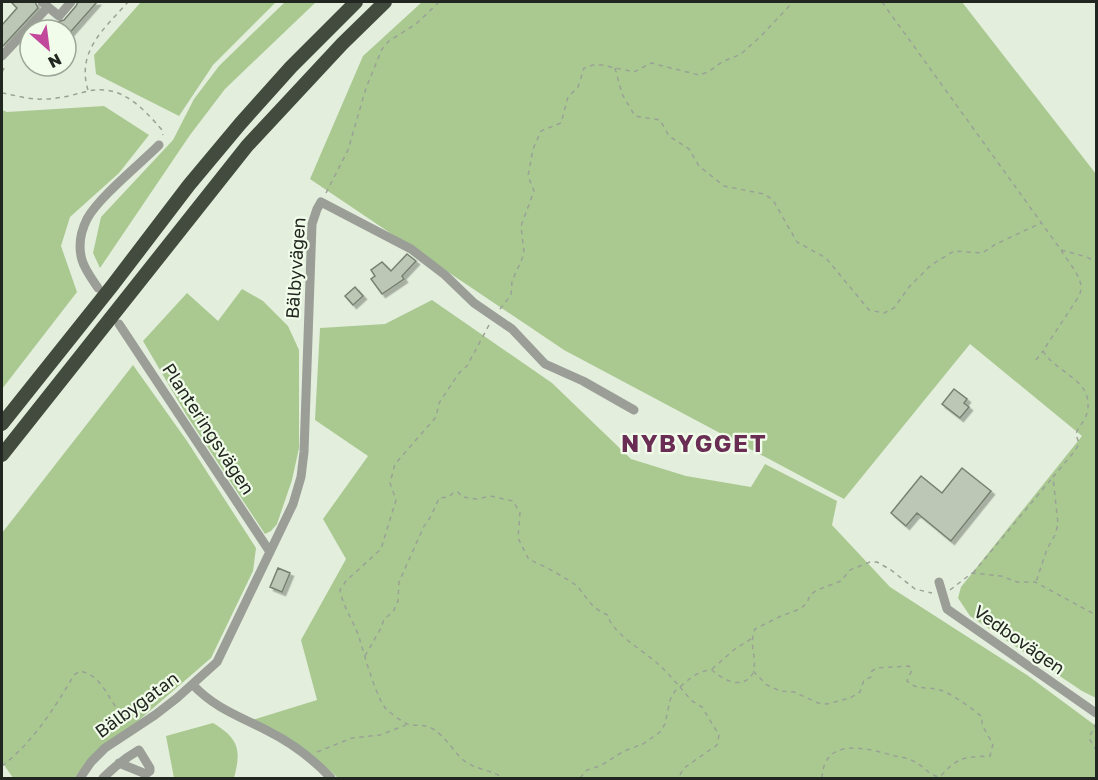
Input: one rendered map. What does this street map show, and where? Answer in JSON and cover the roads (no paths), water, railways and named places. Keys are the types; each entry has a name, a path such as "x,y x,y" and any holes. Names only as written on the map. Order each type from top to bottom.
{"highway":[{"path":"2,424 189,185 240,124 291,67 356,2"},
{"path":"2,454 248,146 342,44 385,2"}],"street":[{"path":"2,56 45,4 59,16 71,2"},
{"path":"98,288 82,260 80,241 88,217 102,200 159,145"},
{"name":"Bälbyvägen","path":"217,662 293,504 303,462 312,224 316,209 321,202 411,249 445,275 474,303 512,329 545,364 583,381 634,410"},
{"name":"Planteringsvägen","path":"119,324 270,552"},
{"name":"Vedbovägen","path":"939,582 947,609 1096,713"},
{"name":"Bälbygatan","path":"80,778 105,747 155,715 193,685 217,662"},
{"path":"193,685 207,700 266,730 308,756 332,778"},
{"path":"103,778 119,763"}],"district":[{"name":"NYBYGGET","path":"694,444"}]}
